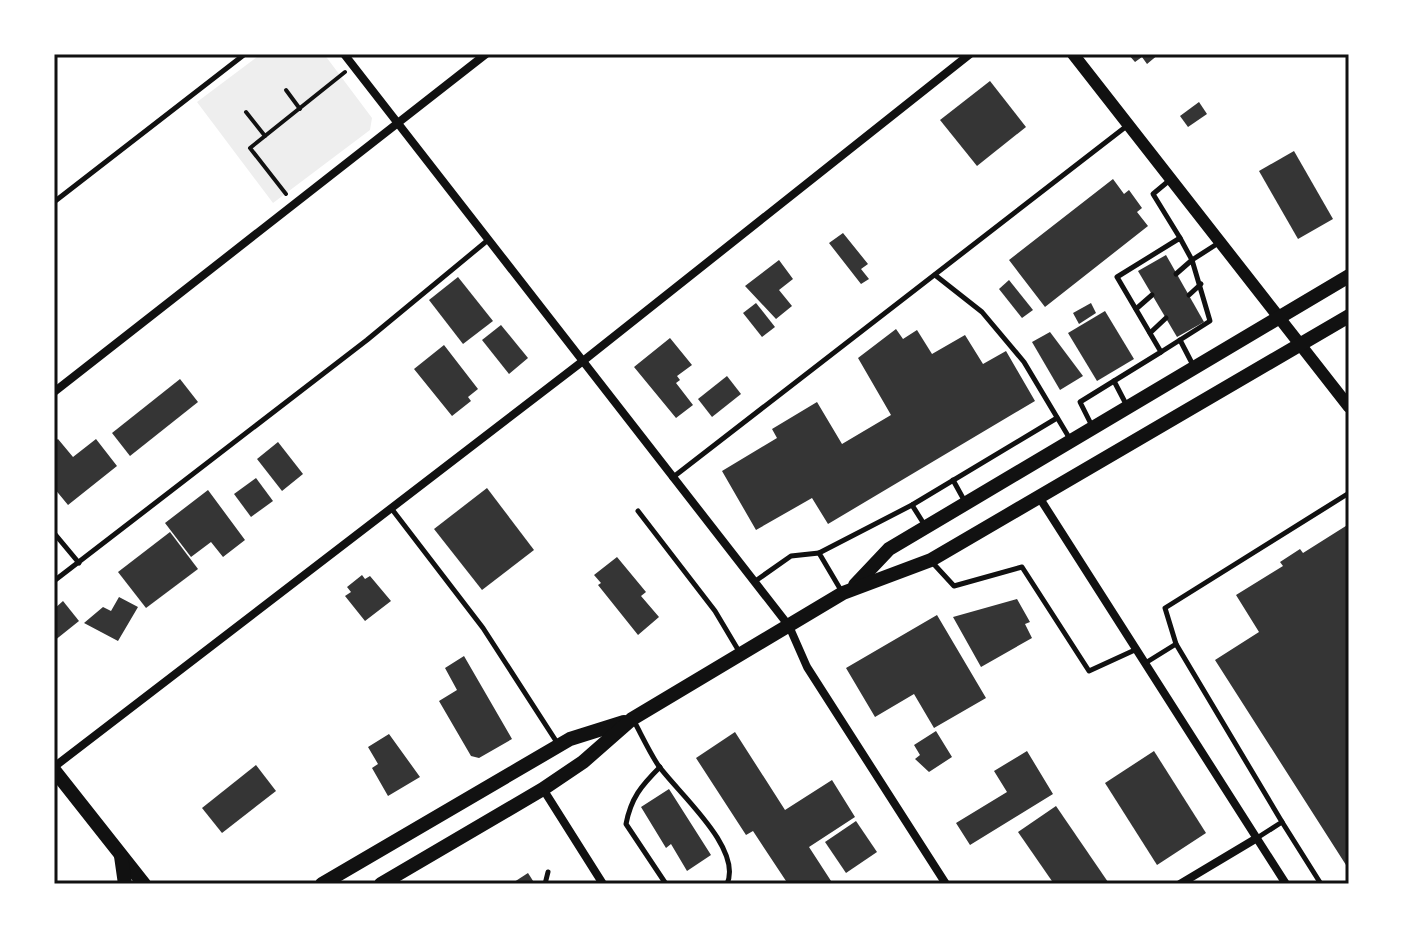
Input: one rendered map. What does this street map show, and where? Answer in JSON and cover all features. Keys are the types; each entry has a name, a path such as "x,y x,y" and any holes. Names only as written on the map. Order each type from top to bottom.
{"main road":[{"path":"847,591 889,549 1349,276"},
{"path":"391,882 543,789 583,762 632,719 740,654 847,591 909,571 931,560 1349,316"},
{"path":"322,884 559,745 632,719"},
{"path":"54,769 144,884"},
{"path":"121,855 125,884"}],"street":[{"path":"344,54 789,626 807,667 946,884"},
{"path":"54,392 486,54"},
{"path":"54,769 583,361 970,54"},
{"path":"1073,54 1349,407"},
{"path":"1039,497 1286,884"},
{"path":"543,789 603,884"},
{"path":"1180,884 1257,838"}],"lane":[{"path":"54,202 245,54"},
{"path":"672,478 1129,124"},
{"path":"1093,427 1080,402 1210,321 1192,260 1153,194 1171,179"},
{"path":"1161,352 1117,277 1180,238"},
{"path":"54,581 488,240"},
{"path":"1176,274 1221,241"},
{"path":"935,275 982,312 1024,362 1071,440"},
{"path":"1189,295 1201,284"},
{"path":"1136,309 1152,295"},
{"path":"1150,333 1166,318"},
{"path":"1180,340 1194,367"},
{"path":"1114,381 1127,406"},
{"path":"754,582 791,556 819,553 912,505 1057,418"},
{"path":"953,480 966,503"},
{"path":"1321,884 1176,644 1165,608 1349,493"},
{"path":"912,505 925,527"},
{"path":"390,507 483,628 559,745"},
{"path":"638,511 715,611 740,654"},
{"path":"54,533 79,563"},
{"path":"819,553 847,591"},
{"path":"931,560 954,586 1022,567 1089,671 1138,649"},
{"path":"1147,662 1176,644"},
{"path":"632,719 660,767 680,787 729,858 732,872 727,884"},
{"path":"660,767 637,790 630,803 626,824 666,884"},
{"path":"1257,838 1282,822"},
{"path":"545,884 548,872"}],"path":[{"path":"294,205 250,148 353,66"},
{"path":"286,90 300,109"},
{"path":"246,112 265,136"}],"shaded area":[{"path":"261,54 324,54 372,118 370,130 273,203 197,102"}],"building":[{"path":"1128,54 1159,54 1147,64 1142,57 1135,62"},
{"path":"990,81 1026,127 977,166 940,120"},
{"path":"1199,102 1207,114 1188,127 1180,116"},
{"path":"1294,151 1333,219 1298,239 1259,171"},
{"path":"1113,179 1124,194 1129,190 1142,208 1137,212 1148,226 1045,307 1009,260"},
{"path":"843,233 868,264 861,269 869,279 861,284 829,243"},
{"path":"1166,255 1204,322 1177,337 1138,271"},
{"path":"779,260 793,279 779,290 792,306 776,319 745,286"},
{"path":"458,277 493,321 463,344 429,300"},
{"path":"1009,280 1033,310 1022,318 999,289"},
{"path":"756,303 775,327 762,337 743,313"},
{"path":"1091,303 1096,313 1079,324 1073,313"},
{"path":"1105,311 1134,359 1097,381 1068,333"},
{"path":"501,325 528,358 509,374 482,340"},
{"path":"896,329 903,339 917,330 932,354 965,335 983,364 1006,351 1035,401 828,524 812,498 756,530 722,471 777,438 772,429 817,402 842,444 891,415 858,358"},
{"path":"1050,332 1083,376 1060,390 1032,342"},
{"path":"670,338 692,365 677,376 680,380 676,383 693,405 676,418 634,367"},
{"path":"444,345 478,389 468,397 471,401 452,416 414,369"},
{"path":"727,376 741,394 712,417 698,399"},
{"path":"180,379 198,402 130,456 112,433"},
{"path":"58,439 73,457 96,439 117,466 68,505 54,488 54,442"},
{"path":"278,442 303,474 282,491 257,459"},
{"path":"256,478 273,501 251,517 234,494"},
{"path":"487,488 534,550 482,590 434,529"},
{"path":"208,490 245,540 223,557 211,542 191,557 165,523"},
{"path":"1349,524 1349,863 1346,865 1215,660 1259,632 1236,595 1283,566 1280,562 1300,549 1303,553"},
{"path":"170,532 198,569 146,608 118,572"},
{"path":"617,557 646,592 641,596 659,617 638,635 598,585 601,583 594,575"},
{"path":"362,575 365,579 370,576 391,601 365,621 345,596 351,592 347,587"},
{"path":"119,597 138,607 118,641 84,623 103,607 111,611"},
{"path":"1017,599 1030,622 1025,624 1032,638 981,667 953,617"},
{"path":"63,601 79,621 54,641 54,609"},
{"path":"937,615 986,698 934,728 914,694 875,717 846,668"},
{"path":"464,656 512,739 479,758 471,756 439,701 457,690 445,668"},
{"path":"936,731 952,757 929,772 915,759 920,755 914,745"},
{"path":"735,732 785,810 832,780 855,817 809,847 833,884 788,884 753,831 746,835 696,758"},
{"path":"389,734 420,777 388,796 372,768 378,764 368,747"},
{"path":"1027,751 1053,794 970,845 956,823 1007,792 994,771"},
{"path":"1154,751 1206,833 1157,865 1105,783"},
{"path":"256,765 276,791 222,833 202,808"},
{"path":"669,789 711,855 687,871 671,844 666,848 641,807"},
{"path":"1056,806 1108,882 1105,884 1054,884 1018,832"},
{"path":"856,821 877,852 846,873 825,842"},
{"path":"528,873 535,884 511,884"}]}
